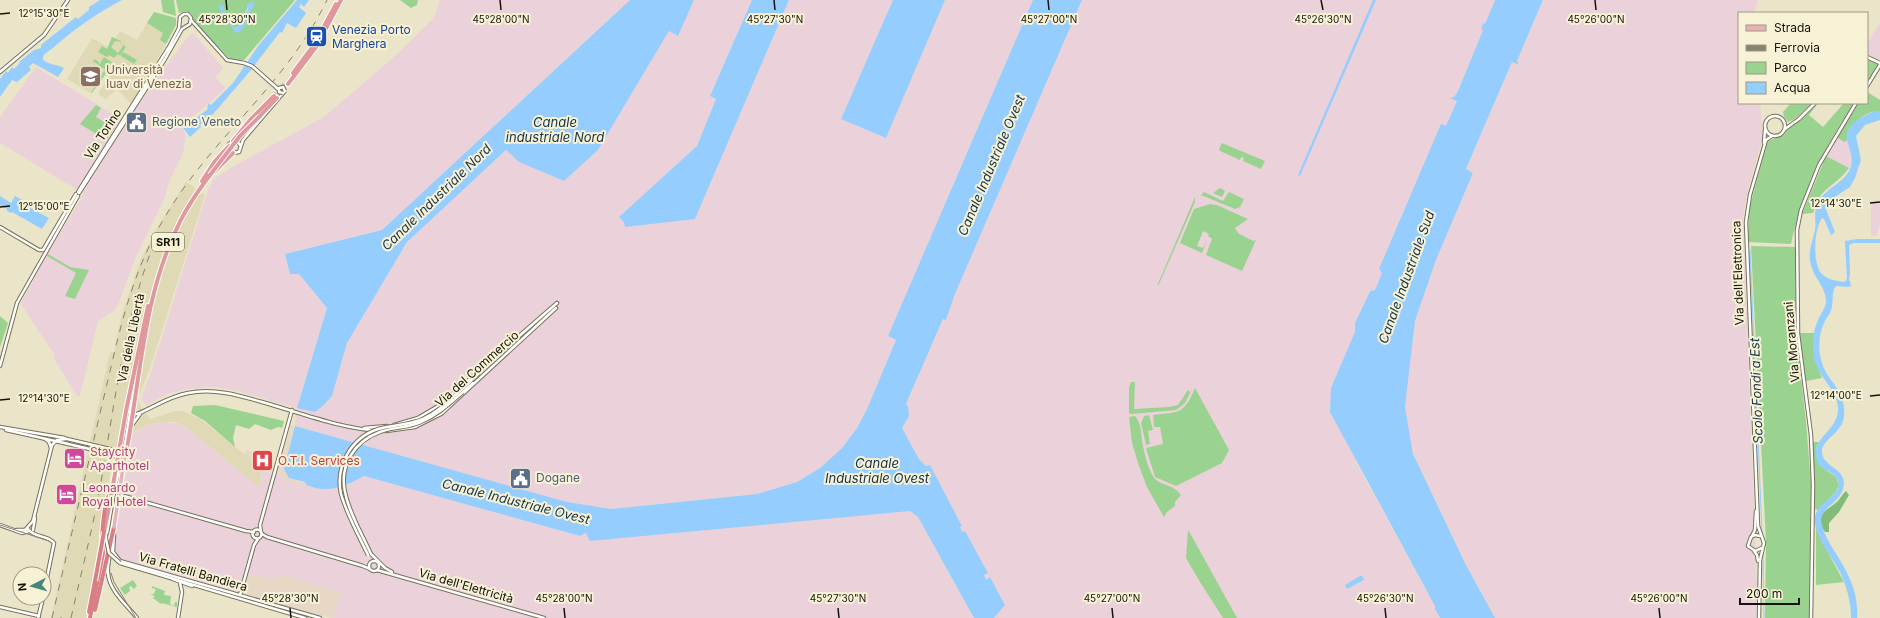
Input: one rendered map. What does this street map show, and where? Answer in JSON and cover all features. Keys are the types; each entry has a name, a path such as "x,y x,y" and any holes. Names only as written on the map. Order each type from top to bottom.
{"highway":[{"path":"316,47 287,83 314,44 339,0"},
{"path":"235,142 252,119 280,95 316,47 339,0"},
{"name":"Via della Libertà","path":"90,618 95,581 110,499 148,310 154,283 167,243 187,204 209,174 240,136 280,95"},
{"path":"203,182 215,160 229,146"},
{"path":"203,182 233,153"},
{"path":"127,448 141,350"},
{"path":"90,618 103,553 101,540 105,516 105,502 110,499"},
{"path":"90,618 114,527"}],"main road":[{"path":"114,527 127,448"}],"street":[{"path":"0,72 44,35 68,0"},
{"path":"195,26 187,26 179,23 180,17 184,14 189,15 195,26 227,60 252,66 279,88 284,87 280,95 243,140 239,152 233,153 229,150 229,146 235,142 243,140"},
{"name":"Via Torino","path":"78,194 165,59 180,31 187,26 191,20"},
{"name":"Via Torino","path":"0,366 17,303 43,253 163,57 178,30 179,23"},
{"path":"1868,58 1880,64 1868,84"},
{"path":"279,88 280,95"},
{"path":"1791,124 1778,116 1771,116 1765,122 1765,130 1772,136 1779,136 1814,104"},
{"name":"Via Moranzani","path":"1811,618 1813,484 1811,435 1798,334 1797,230 1801,210 1819,165 1855,104"},
{"path":"1784,121 1785,129"},
{"name":"Via dell'Elettronica","path":"1752,536 1756,530 1756,511 1745,218 1749,193 1763,147 1765,130"},
{"name":"Via dell'Elettronica","path":"1762,538 1758,526 1746,222 1753,182 1766,140 1772,136"},
{"path":"235,142 240,146"},
{"path":"0,227 43,253"},
{"name":"Via del Commercio","path":"354,428 373,428 398,424 418,418 440,405 482,370 547,310 556,304"},
{"name":"Via del Commercio","path":"141,412 168,398 186,393 213,391 231,394 292,410 354,428 383,431 401,430 423,424 449,407 485,372 556,308"},
{"path":"114,450 123,448 125,444 141,350"},
{"path":"462,391 482,370"},
{"path":"370,569 369,555 344,491 344,471 351,455 360,443 370,436 416,424 433,416 485,372"},
{"path":"239,600 254,545 261,533 260,525 292,410"},
{"path":"133,411 136,414 141,412"},
{"path":"130,432 134,421 141,412"},
{"path":"0,427 120,456 127,448"},
{"path":"20,432 68,439 114,450 123,454"},
{"path":"43,438 49,442 51,450"},
{"path":"56,441 68,439"},
{"path":"0,525 23,533 30,529 37,510 51,450 56,441"},
{"path":"51,450 56,444 64,443"},
{"path":"106,539 110,499 120,463 112,454"},
{"path":"123,454 124,461"},
{"path":"110,499 118,494 247,531 255,531 267,537 370,569"},
{"name":"Via Fratelli Bandiera","path":"110,499 106,539 108,552 117,561 239,600 305,618"},
{"path":"104,532 107,521"},
{"path":"255,531 260,525"},
{"path":"114,527 108,576 124,603 137,618"},
{"name":"Via Fratelli Bandiera","path":"114,527 112,551 118,559 240,596 320,618"},
{"path":"30,529 38,536 51,540 54,545 50,566"},
{"path":"255,531 257,538"},
{"path":"1757,535 1762,538 1764,543 1760,560 1758,618 1758,560 1754,551 1749,548 1748,543 1752,536 1757,535"},
{"path":"257,538 267,537"},
{"path":"1754,551 1759,551 1763,548"},
{"path":"369,555 375,561 378,568"},
{"path":"369,555 387,570 408,578"},
{"path":"363,566 375,561"},
{"name":"Via dell'Elettricità","path":"370,569 378,568 383,571 544,618"},
{"name":"Via Fratelli Bandiera","path":"170,578 180,583 201,588"},
{"path":"178,618 182,592 180,583"},
{"path":"0,607 39,617 41,606"}],"shaded area":[{"path":"440,0 630,0 382,230 285,254 299,274 327,308 297,408 325,405 332,396 347,343 407,242 506,150 519,162 564,181 598,150 669,31 678,35 694,0 752,0 710,96 717,99 697,146 620,217 624,222 695,219 789,0 893,0 841,119 886,138 945,0 1033,0 888,336 896,340 867,409 857,428 842,448 820,468 797,482 757,494 611,509 596,508 567,502 295,426 296,408 234,390 209,387 183,390 165,395 146,406 141,398 151,372 208,190 214,179 232,167 324,117 395,56 434,18"},
{"path":"1082,0 1495,0 1458,91 1454,97 1451,98 1457,101 1446,126 1441,124 1440,126 1379,269 1382,273 1375,290 1369,291 1355,323 1356,462 1435,606 1440,618 994,618 1005,604 990,577 986,580 983,575 988,573 964,531 962,532 960,527 962,526 930,465 926,466 919,459 902,428 909,416 906,405 943,319 946,320 955,294"},
{"path":"1543,0 1758,0 1754,12 1738,12 1738,104 1760,104 1763,137 1748,190 1743,217 1756,559 1756,618 1495,618 1466,565 1413,454 1405,407 1415,321 1436,260 1473,173 1466,170 1512,62 1519,65 1517,61"},
{"path":"147,23 164,33 160,40 166,44 131,104 117,89 106,99 98,94 111,73 106,69 91,93 67,79 92,38 109,48 120,31 137,40"},
{"path":"1880,23 1880,57 1878,60 1868,55 1868,41"},
{"path":"193,33 223,68 215,78 226,88 181,127 186,135 183,153 169,182 165,197 135,259 118,305 114,311 98,321 80,396 77,396 53,357 55,353 52,351 21,304 44,260 84,194 0,143 0,117 36,67 126,122 186,39"},
{"path":"1837,137 1844,142 1847,140 1848,142 1851,161 1850,169 1826,156"},
{"path":"186,182 205,195 150,368 139,396 139,402 143,411 151,419 174,411 182,411 200,419 263,469 260,474 261,485 259,487 185,426 174,422 163,422 151,424 136,431 114,449 86,618 51,618 110,352 114,352 121,317 141,259 156,230"},
{"path":"1874,201 1880,201 1880,224 1877,236 1871,236 1871,205"},
{"path":"163,422 179,424 190,430 259,487 262,479 259,474 263,469 269,474 279,472 284,481 303,486 321,488 344,487 364,476 580,536 586,533 910,511 918,517 974,618 333,618 341,592 295,579 286,573 284,578 276,576 274,582 268,578 249,575 244,594 119,558 113,551 132,434 151,424"},
{"path":"291,425 295,426 290,443 289,478 305,482 306,485 311,488 284,481 278,469"},
{"path":"246,450 274,457 269,474 245,455"},
{"path":"285,573 295,579 341,592 333,618 309,613 244,594 249,575 268,578 274,582 276,576"}],"green space":[{"path":"161,0 174,0 176,16 163,12"},
{"path":"176,0 295,0 244,60 234,60 228,57 194,22 191,13 186,11 179,13","holes":["254,2 237,33 219,6 224,6 224,10 234,27 237,28 240,26 248,6"]},
{"path":"400,0 418,0 417,5 411,8"},
{"path":"154,12 176,18 176,25 166,44 160,40 163,33 147,23"},
{"path":"112,37 123,42 115,41 111,47 118,53 123,46 122,44 126,47 120,56 118,54 114,58 109,55 107,57 98,52 102,46 107,49"},
{"path":"123,52 137,60 134,64 121,56"},
{"path":"104,57 112,62 107,71 93,61 94,59 99,62 99,65"},
{"path":"1868,58 1879,64 1868,81"},
{"path":"104,71 107,72 91,93"},
{"path":"1868,93 1880,100 1880,111 1868,113 1858,120 1851,129 1847,140 1844,142 1837,137 1858,104 1868,104"},
{"path":"1790,104 1812,104 1795,119 1788,122 1784,117 1783,112"},
{"path":"1843,104 1853,104 1815,170 1802,205 1791,244 1748,242 1749,209 1768,141 1784,135 1794,123 1815,105 1816,106 1809,115 1823,127"},
{"path":"96,105 101,108 96,117 114,128 106,140 80,124"},
{"path":"1222,143 1265,161 1261,169 1243,161 1244,158 1241,157 1240,160 1220,151 1219,149"},
{"path":"1826,156 1849,168 1822,194 1817,201 1813,213 1802,214"},
{"path":"1220,188 1225,191 1222,197 1213,193"},
{"path":"1204,192 1223,201 1229,192 1244,199 1240,207 1235,209 1201,195"},
{"path":"1195,197 1195,202 1157,286"},
{"path":"1210,204 1217,205 1248,219 1235,228 1238,233 1253,241 1256,240 1242,271 1206,255 1212,239 1208,236 1209,234 1203,231 1197,246 1203,248 1207,240 1202,253 1180,243 1194,209"},
{"path":"1751,246 1795,247 1796,334 1811,484 1809,618 1765,618 1766,542"},
{"path":"48,254 70,267 89,270 75,299 65,296 76,273 47,256"},
{"path":"0,316 8,323 0,347"},
{"path":"1799,333 1814,333 1814,358 1822,378 1806,381"},
{"path":"1131,382 1135,382 1134,409 1178,405 1188,390 1190,392 1192,389 1185,403 1176,410 1131,414 1129,413 1129,388"},
{"path":"1195,388 1229,450 1222,463 1176,486 1155,477 1146,448 1163,444 1160,427 1154,427 1153,415 1180,410 1188,403"},
{"path":"215,405 284,421 282,428 278,427 271,430 255,424 249,429 236,425 233,438 235,447 205,421 191,413 193,406"},
{"path":"1149,415 1153,430 1148,431 1150,444 1146,445 1141,423 1144,416"},
{"path":"1135,416 1140,426 1146,458 1153,476 1158,482 1174,488 1181,495 1175,502 1175,506 1167,512 1164,517 1147,487 1132,443 1129,417"},
{"path":"1813,442 1819,442 1816,448 1819,465 1836,477 1839,485 1835,493 1818,510 1815,509"},
{"path":"1846,491 1849,495 1839,512 1829,523 1829,532 1825,532 1821,526 1820,517 1826,510 1838,501"},
{"path":"1816,525 1820,538 1844,582 1816,585"},
{"path":"1188,530 1237,618 1223,618 1186,558"},
{"path":"133,580 137,586 134,589 131,586 129,587 130,591 125,595 120,588"},
{"path":"152,586 165,591 164,595 171,596 170,604 174,606 175,602 177,602 177,607 161,604 153,598 155,596 150,594 154,594 156,589 152,588"},
{"path":"246,599 309,616 308,618"}],"water":[{"path":"100,0 122,0 87,21 43,56 43,60 45,62 64,68 58,77 33,63 29,67 31,70 17,82 12,80 0,97 0,79 6,71 8,73 12,67 14,69 20,63 19,62 34,50 41,48 41,45 76,17 78,19 89,10 89,7"},
{"path":"297,0 309,0 304,7 301,4 299,7 306,13 296,28 287,23 282,33 280,32 251,70 214,113 200,125 201,127 190,137 183,128 208,109 207,107 209,103 211,105 233,83 258,46"},
{"name":"Canale industriale Nord","path":"630,0 694,0 678,36 669,31 598,150 564,181 519,162 506,150 407,242 347,343 332,396 315,412 297,408 327,308 299,274 290,274 285,254 382,230"},
{"path":"752,0 789,0 695,219 625,227 624,222 619,217 697,146 716,99 710,96"},
{"path":"893,0 945,0 886,138 841,119"},
{"name":"Canale Industriale Ovest","path":"1033,0 1082,0 955,294 946,320 943,319 906,404 908,406 909,416 902,428 919,459 926,466 930,465 962,526 960,527 962,532 965,531 988,573 984,575 986,580 990,577 1005,605 994,618 974,618 918,517 910,511 590,541 586,533 580,536 364,476 343,486 329,489 314,488 306,485 305,482 289,478 284,469 295,426 567,502 611,509 757,494 797,482 820,468 842,448 857,428 867,409 896,340 888,336"},
{"path":"1373,0 1376,0 1300,176 1298,175"},
{"name":"Canale Industriale Sud","path":"1495,0 1543,0 1517,61 1519,65 1512,62 1466,169 1473,173 1436,260 1415,321 1405,407 1413,454 1466,565 1495,618 1440,618 1435,606 1330,412 1331,388 1355,332 1355,323 1370,291 1375,290 1382,273 1379,269 1440,126 1441,124 1446,126 1457,101 1450,98 1454,97 1458,91 1483,30 1481,29 1483,23 1485,24"},
{"path":"255,2 243,29 237,33 234,31 218,6 224,6 224,10 234,27 237,28 248,9 247,3"},
{"path":"1874,111 1880,111 1880,120 1865,125 1856,136 1861,160 1855,178 1850,187 1830,200 1825,207 1835,232 1831,235 1824,219 1822,218 1817,230 1815,246 1817,263 1822,274 1830,279 1845,282 1847,278 1849,278 1851,286 1836,286 1834,289 1830,313 1822,327 1819,345 1820,355 1824,367 1839,392 1844,407 1844,417 1840,428 1825,444 1822,452 1826,461 1841,474 1844,483 1843,490 1837,500 1825,511 1821,521 1826,537 1852,583 1856,600 1857,618 1851,618 1847,590 1843,579 1819,536 1815,520 1818,509 1835,493 1839,485 1834,475 1819,465 1816,454 1816,448 1831,428 1837,416 1838,409 1835,395 1819,372 1814,358 1813,344 1815,329 1826,301 1824,291 1813,270 1810,256 1815,230 1815,213 1817,205 1822,196 1844,178 1850,169 1851,158 1847,140 1849,129 1856,121"},
{"path":"0,196 11,203 15,196 26,202 25,205 49,218 42,229 12,212 7,211 7,209 0,205"},
{"path":"1857,239 1880,239 1880,243 1853,243 1849,245 1850,274 1849,278 1847,278 1845,241"},
{"path":"1362,576 1364,580 1347,589 1345,585"}],"pier":[{"path":"355,441 363,443 356,450 348,463 345,477 346,488 339,490 340,466 346,452"}],"waterway":[{"name":"Scolo Fondi a Est","path":"1750,250 1762,532"},
{"name":"Scolo Fondi a Est","path":"1763,556 1764,618"}],"tunnel":[{"path":"274,96 286,82"}],"tram line":[{"path":"0,525 49,541"},
{"path":"111,573 114,582 136,618"}],"railway":[{"path":"52,618 118,337 132,290 150,244 181,192 224,138 269,87 290,60 310,31 327,0"},
{"path":"71,618 96,507 127,334 141,280 150,254"}],"place":[{"name":"Venezia Porto Marghera","path":"316,37"},
{"name":"Università Iuav di Venezia","path":"90,77"},
{"name":"Regione Veneto","path":"137,122"},
{"name":"Staycity Aparthotel","path":"75,459"},
{"name":"O.T.I. Services","path":"262,461"},
{"name":"Dogane","path":"521,478"},
{"name":"Leonardo Royal Hotel","path":"67,495"}],"water label":[{"name":"Canale Industriale Nord","path":"436,197"}]}
